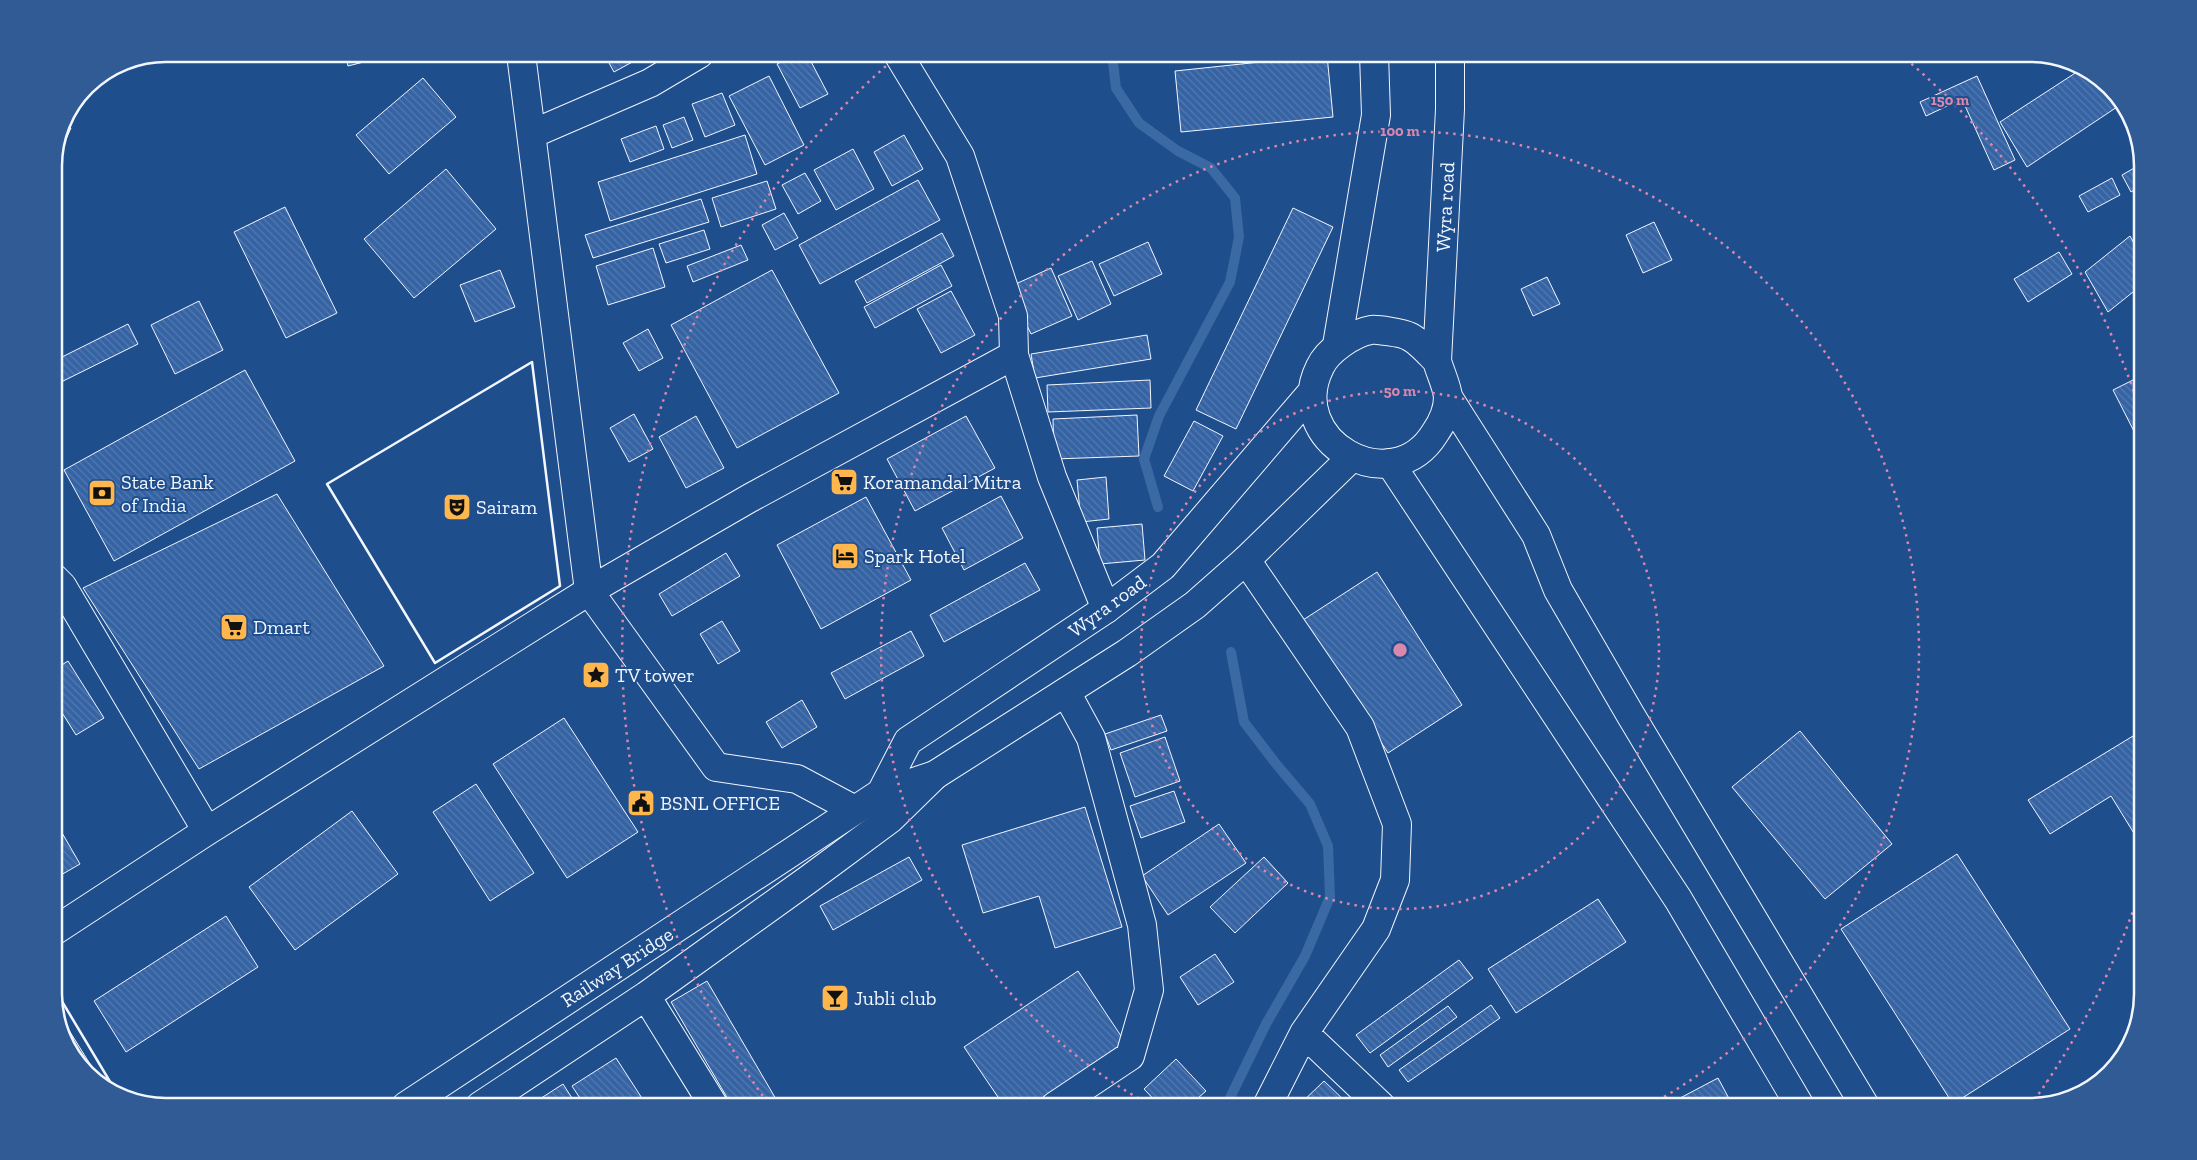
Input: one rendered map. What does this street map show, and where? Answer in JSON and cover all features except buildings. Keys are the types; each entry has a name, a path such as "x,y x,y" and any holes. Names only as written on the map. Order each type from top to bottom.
{"street":[{"path":"522,62 589,592 716,767 797,778 855,810"},
{"path":"532,134 650,83 685,62"},
{"path":"903,62 960,156 1013,316 1014,355 1052,477 1106,609"},
{"name":"Wyra road","path":"1337,345 1376,115 1374,62"},
{"name":"Wyra road","path":"1312,392 1316,419 1330,441 1351,458 1370,463 1390,463 1412,455 1431,440 1443,420 1448,397 1437,361 1450,109 1450,62"},
{"name":"Wyra road","path":"881,793 908,741 1106,609 1163,566 1312,392 1320,366 1337,345 1371,330 1409,336 1437,361"},
{"path":"63,925 207,831 589,592 750,498 1014,355"},
{"path":"1448,397 1536,535 1558,590 1630,714 1860,1098"},
{"name":"Wyra road","path":"828,828 881,793 934,775 1127,654 1195,605 1246,560 1351,458"},
{"path":"1390,463 1678,899 1795,1098"},
{"path":"1246,560 1360,726 1397,824 1395,880 1376,929 1304,1033 1271,1098"},
{"path":"63,588 207,831"},
{"path":"1066,692 1091,738 1142,925 1149,990 1130,1056 1067,1098"},
{"path":"492,1098 646,996 890,819 934,775"},
{"name":"Railway Bridge","path":"418,1098 828,828"},
{"path":"646,996 709,1098"},
{"path":"1304,1033 1373,1098"}],"waterway":[{"path":"1113,62 1116,88 1139,123 1178,151 1211,168 1235,198 1239,237 1230,282 1159,416 1144,459 1158,507"},
{"path":"1230,1098 1266,1024 1305,956 1330,897 1328,846 1310,804 1244,722 1231,652"}],"wall":[{"path":"532,362 560,586 435,663 327,484 532,362"},
{"path":"63,1003 110,1081"}],"place":[{"name":"Koramandal Mitra","path":"844,482"},
{"name":"State Bank of India","path":"102,493"},
{"name":"Sairam","path":"457,507"},
{"name":"Spark Hotel","path":"845,556"},
{"name":"Dmart","path":"234,627"},
{"name":"TV tower","path":"596,675"},
{"name":"BSNL OFFICE","path":"641,803"},
{"name":"Jubli club","path":"835,998"}]}
